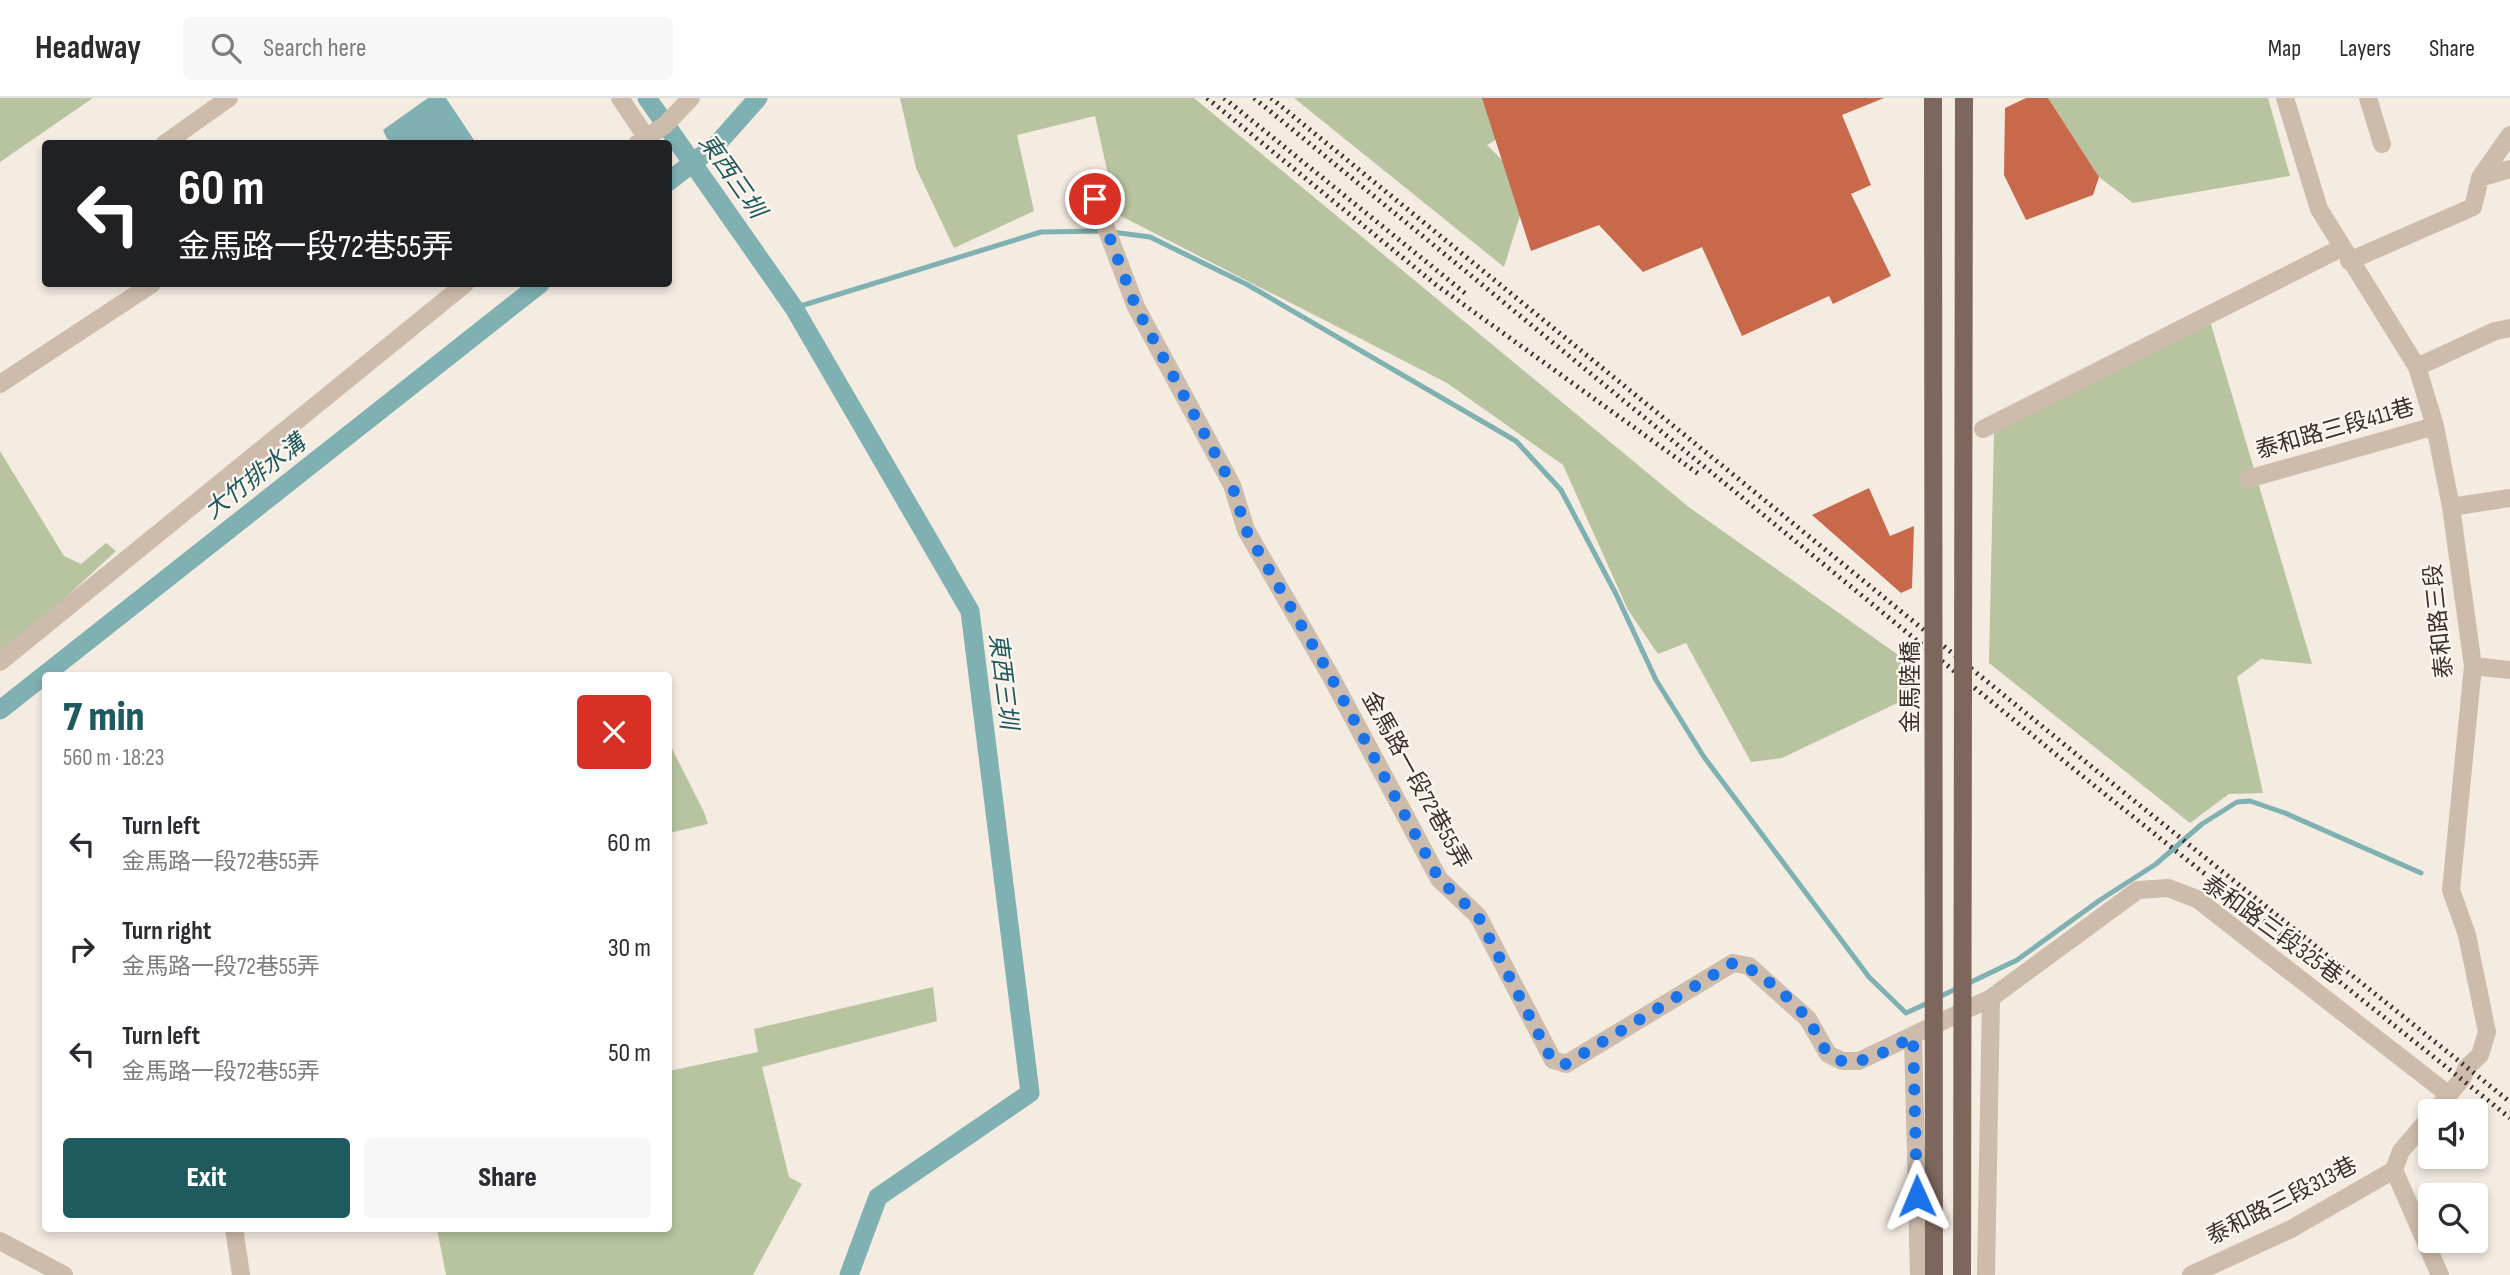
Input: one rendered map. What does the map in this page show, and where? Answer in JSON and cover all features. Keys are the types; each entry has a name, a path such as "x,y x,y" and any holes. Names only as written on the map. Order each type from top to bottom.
{"main road":[{"name":"金馬陸橋","path":"1933,98 1934,1275"},
{"path":"1962,1275 1964,98"}],"street":[{"path":"170,140 229,98"},
{"path":"620,98 641,140 665,125 691,98"},
{"name":"泰和路三段","path":"2285,98 2319,209 2345,255 2383,308 2417,367 2435,426 2451,507 2473,666 2451,890 2467,935 2487,1032 2480,1055 2467,1068 2446,1099"},
{"path":"2370,99 2382,144"},
{"path":"1983,429 2345,255 2473,207 2480,178 2510,135"},
{"path":"2480,178 2510,169"},
{"name":"金馬路一段72巷55弄","path":"1095,199 1136,307 1232,485 1246,530 1330,675 1439,879 1478,916 1552,1060 1566,1064 1733,963 1749,966 1783,996 1808,1019 1828,1054 1842,1061 1859,1061 1913,1037"},
{"path":"0,384 147,287"},
{"path":"0,662 461,287"},
{"path":"2417,367 2510,328"},
{"name":"泰和路三段411巷","path":"2248,480 2435,426"},
{"path":"2451,507 2510,498"},
{"path":"2473,666 2510,670"},
{"name":"泰和路三段325巷","path":"1913,1037 1991,998 2138,890 2168,888 2197,899 2449,1095"},
{"path":"1986,1275 1991,998"},
{"path":"1913,1037 1919,1275"},
{"path":"2418,1131 2401,1151 2395,1170 2440,1275"},
{"name":"泰和路三段313巷","path":"2191,1275 2291,1229 2395,1170"},
{"path":"235,1232 241,1275"},
{"path":"0,1241 64,1275"}],"green space":[{"path":"0,98 93,98 0,162"},
{"path":"900,98 1194,98 1690,508 1921,671 1912,696 1782,758 1751,762 1686,643 1658,654 1628,610 1563,465 1447,383 1117,214 1095,116 1017,135 1034,211 954,248 916,168"},
{"path":"1294,98 1488,98 1499,138 1487,145 1511,169 1524,203 1504,267"},
{"path":"2048,98 2268,98 2290,176 2133,203 2099,177"},
{"path":"2210,321 2312,664 2261,659 2237,677 2263,793 2229,794 2190,823 1989,663 1994,433"},
{"path":"0,451 64,556 81,564 106,543 116,551 0,658"},
{"path":"672,749 704,812 708,824 672,832"},
{"path":"933,987 937,1021 762,1067 789,1177 802,1184 753,1275 446,1275 438,1232 672,1232 672,1070 758,1052 754,1029"}],"water":[{"path":"428,98 446,98 474,140 390,140 383,130"}],"building":[{"path":"1482,98 1884,98 1842,115 1871,185 1851,194 1891,276 1833,304 1829,296 1742,336 1702,247 1643,272 1599,225 1531,251"},
{"path":"2026,98 2048,98 2099,177 2093,195 2026,220 2004,175 2005,108"},
{"path":"1869,488 1890,536 1914,526 1912,588 1901,593 1812,515"}],"waterway":[{"name":"東西三圳","path":"647,98 794,308 970,611 1030,1093 878,1197 849,1275"},
{"name":"大竹排水溝","path":"672,179 718,143 758,98"},
{"path":"794,308 1041,232 1103,231"},
{"path":"1112,232 1150,237 1248,285 1516,441 1561,490 1616,594 1656,680 1704,757 1869,977 1906,1013 1930,1002"},
{"name":"大竹排水溝","path":"48,672 536,287"},
{"name":"大竹排水溝","path":"0,710 42,677"},
{"path":"1967,984 2017,960 2100,900 2156,864 2202,824 2237,802 2250,801 2285,813 2421,873"},
{"path":"1939,997 1958,988"}],"railway":[{"path":"1207,98 1435,284 1700,475"},
{"path":"1224,98 1466,294"},
{"path":"1254,98 2086,779 2510,1118"},
{"path":"1271,98 2092,767 2510,1102"}],"route":[{"path":"1095,199 1136,307 1232,485 1246,530 1330,675 1439,879 1478,916 1552,1060 1566,1064 1660,1004 1733,963 1749,966 1808,1019 1828,1054 1842,1061 1859,1061 1913,1037 1917,1196"}]}
